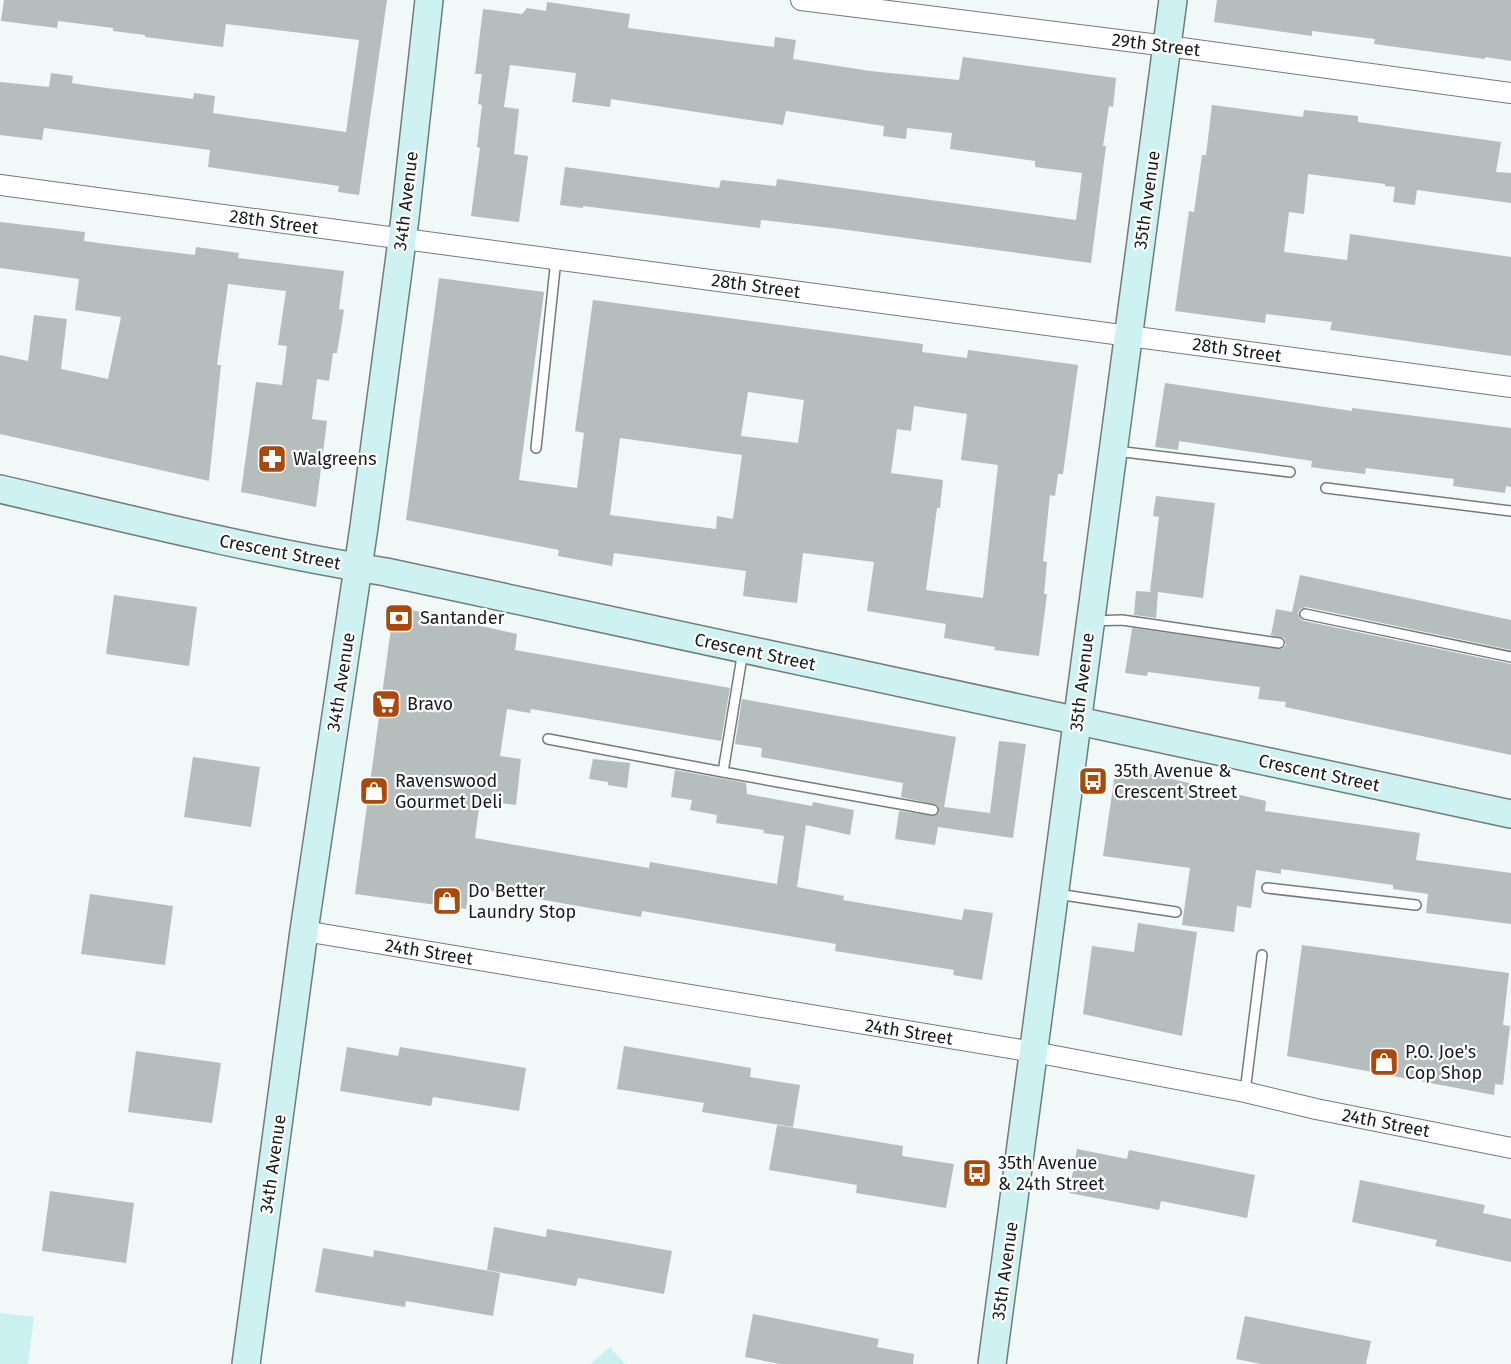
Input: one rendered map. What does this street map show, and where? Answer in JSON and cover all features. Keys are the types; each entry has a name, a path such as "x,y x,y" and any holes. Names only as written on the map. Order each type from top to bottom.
{"street":[{"name":"34th Avenue","path":"246,1364 304,931 364,527 402,239 429,0"},
{"name":"29th Street","path":"801,0 1167,46 1511,93"},
{"name":"35th Avenue","path":"993,1364 1173,0"},
{"name":"28th Street","path":"0,185 1511,387"},
{"name":"Crescent Street","path":"0,489 203,537 315,561 357,567 1511,814"},
{"name":"24th Street","path":"304,931 1034,1052 1245,1092 1316,1109 1511,1148"}],"lane":[{"path":"536,448 556,260"},
{"path":"1113,451 1290,472"},
{"path":"1326,488 1511,511"},
{"path":"1305,614 1511,657"},
{"path":"1090,621 1122,620 1280,643"},
{"path":"723,771 743,649"},
{"path":"548,739 933,810"},
{"path":"1267,888 1416,905"},
{"path":"1055,893 1176,912"},
{"path":"1245,1092 1262,955"}],"shaded area":[{"path":"0,1313 34,1317 28,1364 0,1364"},
{"path":"610,1347 625,1364 590,1364"}],"building":[{"path":"4,0 387,0 359,195 338,192 339,186 208,167 210,150 44,128 42,140 0,135 0,82 49,87 51,73 73,76 72,83 91,86 193,99 194,93 215,96 213,113 346,132 359,40 226,24 223,47 145,37 145,35 113,31 113,28 58,21 57,28 1,21"},
{"path":"1217,0 1511,0 1511,61 1374,44 1375,39 1312,31 1312,36 1214,22"},
{"path":"547,2 630,14 628,28 774,47 775,37 796,40 793,59 870,71 959,80 963,57 1116,78 1113,107 1109,106 1103,146 1106,146 1091,263 761,220 760,228 560,205 565,167 719,188 721,180 776,186 777,179 1076,220 1082,173 1035,167 1035,161 950,149 952,133 907,128 906,139 883,136 884,126 786,111 783,125 611,99 610,107 572,102 576,73 510,65 504,107 519,109 514,154 528,156 519,222 471,216 480,148 477,147 482,105 478,104 482,74 475,74 483,9 522,14 527,8 546,11"},
{"path":"1212,105 1303,117 1304,110 1358,116 1358,122 1501,142 1496,172 1511,173 1511,203 1417,190 1415,205 1393,202 1395,187 1308,174 1304,214 1289,212 1284,252 1347,260 1350,234 1511,257 1511,356 1330,330 1332,322 1266,314 1265,323 1175,311 1189,211 1194,212 1202,155 1206,155"},
{"path":"0,222 85,232 84,241 195,255 196,247 239,253 238,258 344,271 339,309 344,310 337,353 333,353 329,381 317,379 312,419 327,421 316,507 241,492 256,382 282,385 287,346 278,345 286,291 228,284 217,365 221,365 209,481 0,434 0,355 28,361 34,315 67,319 61,369 108,379 121,317 75,310 79,279 0,268"},
{"path":"439,278 544,292 519,480 577,488 584,433 575,431 593,300 923,344 922,352 967,358 968,350 1078,365 1063,474 1058,474 1055,496 1050,495 1043,561 1047,562 1044,594 1047,594 1039,656 994,650 995,647 944,638 946,624 867,611 874,562 803,553 797,603 743,596 746,571 614,553 612,566 558,556 559,550 406,520","holes":["748,392 804,400 798,443 741,436","914,406 967,414 961,460 998,465 983,598 926,590 943,480 891,473 897,429 911,431","620,438 742,455 733,519 717,516 716,529 610,515"]},
{"path":"1165,383 1352,411 1352,408 1511,428 1511,487 1506,486 1505,493 1453,486 1454,479 1366,468 1365,474 1324,469 1311,467 1312,461 1179,441 1178,450 1155,447"},
{"path":"1156,496 1215,503 1203,598 1158,592 1156,618 1134,615 1136,591 1152,592 1150,591 1159,517 1153,516"},
{"path":"1300,575 1511,620 1511,650 1306,607 1300,609 1298,613 1300,619 1304,621 1511,664 1511,755 1285,707 1286,702 1258,699 1260,687 1148,672 1147,676 1125,673 1133,628 1282,649 1286,645 1284,638 1271,635 1276,609 1292,612"},
{"path":"114,595 197,607 189,666 106,654"},
{"path":"394,606 517,634 515,650 730,688 721,741 531,709 530,713 507,709 500,756 521,759 516,805 480,801 475,838 649,868 650,862 777,884 784,836 763,833 764,830 716,823 717,815 690,810 692,800 671,797 675,770 746,783 747,794 812,806 813,802 854,810 850,835 806,825 797,887 844,896 843,900 962,920 964,909 993,913 982,980 953,975 954,970 835,951 836,944 642,911 641,917 469,887 466,909 355,894"},
{"path":"742,699 956,737 944,807 990,813 999,741 1026,744 1013,838 938,827 935,845 895,839 899,811 935,816 939,812 938,805 901,797 903,783 761,757 762,748 735,744"},
{"path":"193,757 260,767 251,827 184,817"},
{"path":"593,759 630,763 627,788 589,779"},
{"path":"1116,766 1266,801 1265,811 1420,833 1416,860 1511,873 1511,924 1426,913 1428,894 1393,889 1393,885 1281,869 1281,874 1256,870 1251,908 1237,906 1234,932 1182,925 1190,868 1103,856"},
{"path":"90,894 173,906 165,965 81,954"},
{"path":"1138,923 1197,932 1182,1036 1083,1014 1092,946 1134,952"},
{"path":"1302,945 1509,973 1503,1025 1510,1026 1503,1085 1495,1084 1494,1095 1287,1056"},
{"path":"624,1046 751,1068 750,1077 800,1085 793,1127 702,1112 704,1103 617,1089"},
{"path":"347,1047 398,1056 400,1047 526,1068 519,1111 433,1097 431,1106 340,1091"},
{"path":"136,1051 221,1063 212,1123 128,1112"},
{"path":"777,1125 903,1146 902,1156 954,1164 946,1208 856,1193 857,1185 769,1170"},
{"path":"1077,1149 1127,1159 1129,1150 1255,1175 1247,1218 1161,1201 1159,1210 1069,1193"},
{"path":"1360,1180 1485,1205 1483,1213 1511,1219 1511,1262 1435,1246 1437,1240 1352,1222"},
{"path":"50,1191 134,1203 126,1263 42,1251"},
{"path":"494,1227 546,1237 547,1229 672,1251 664,1294 578,1278 576,1286 487,1270"},
{"path":"323,1248 373,1257 374,1250 500,1273 493,1316 406,1301 405,1307 315,1292"},
{"path":"753,1314 879,1339 877,1347 914,1354 913,1364 780,1364 745,1357"},
{"path":"1245,1316 1371,1341 1366,1364 1261,1364 1236,1359"}],"place":[{"name":"Walgreens","path":"272,459"},
{"name":"Santander","path":"399,618"},
{"name":"Bravo","path":"386,704"},
{"name":"35th Avenue & Crescent Street","path":"1093,781"},
{"name":"Ravenswood Gourmet Deli","path":"374,791"},
{"name":"Do Better Laundry Stop","path":"447,901"},
{"name":"P.O. Joe's Cop Shop","path":"1384,1062"},
{"name":"35th Avenue & 24th Street","path":"977,1173"}]}
